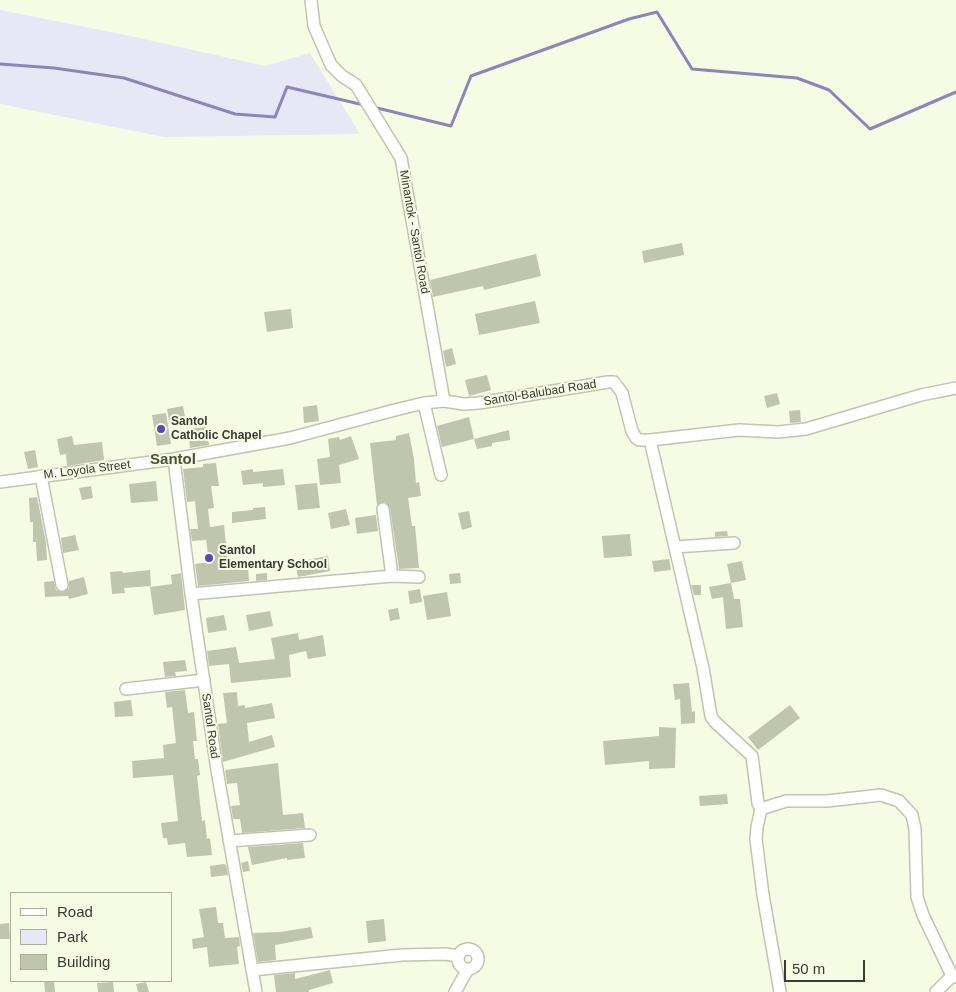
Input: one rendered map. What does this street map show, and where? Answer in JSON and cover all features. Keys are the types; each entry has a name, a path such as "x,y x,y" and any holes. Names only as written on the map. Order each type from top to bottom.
{"street":[{"name":"Minantok - Santol Road","path":"311,0 314,26 331,65 342,76 356,85 401,158 444,401"},
{"name":"Santol-Balubad Road","path":"174,459 290,438 424,403 444,401 464,404 479,403 614,382 622,393 632,431 636,438 639,440 650,440"},
{"path":"780,992 763,895 756,839 761,809 758,803 752,756 711,716 703,668 650,440 739,430 778,432 806,429 921,395 956,388"},
{"path":"424,403 442,475"},
{"name":"M. Loyola Street","path":"0,482 174,459"},
{"name":"Santol Road","path":"174,459 204,680 229,841 256,992"},
{"path":"41,476 62,585"},
{"path":"383,509 392,576"},
{"path":"675,547 734,543"},
{"path":"191,594 392,576 419,577"},
{"path":"126,689 204,680"},
{"path":"761,809 786,801 827,802 881,795 899,801 912,815 915,829 917,897 923,915 954,977 936,992"},
{"path":"229,841 310,835"},
{"path":"455,992 468,969 473,968 478,961 473,950 464,950 459,956 460,965 468,969"},
{"path":"252,970 402,955 445,954 459,956"}],"green space":[{"path":"0,10 265,66 310,53 360,134 164,137 0,104"}],"building":[{"path":"682,243 684,255 644,263 642,251"},
{"path":"536,254 541,276 484,290 483,286 433,297 430,280"},
{"path":"535,301 540,323 479,335 475,314"},
{"path":"291,309 293,328 267,332 264,312"},
{"path":"452,348 456,364 446,367 443,351"},
{"path":"487,375 491,390 469,396 465,380"},
{"path":"777,393 780,404 767,408 764,396"},
{"path":"317,405 319,421 304,423 303,407"},
{"path":"183,406 185,417 169,420 167,409"},
{"path":"800,410 801,422 790,423 789,411"},
{"name":"Santol Catholic Chapel","path":"166,413 171,444 157,446 152,415"},
{"path":"469,417 474,439 442,447 437,426"},
{"path":"206,427 209,445 190,448 188,429"},
{"path":"509,430 510,440 492,443 492,446 477,449 474,439"},
{"path":"409,433 416,483 419,482 421,496 408,498 412,526 415,526 419,568 399,569 390,508 385,502 377,505 370,443 396,440 396,436"},
{"path":"72,436 74,445 102,442 104,460 67,466 66,454 60,455 57,439"},
{"path":"351,436 359,459 339,465 341,483 320,485 317,459 330,457 328,439 339,437 340,440"},
{"path":"35,450 38,467 28,469 24,452"},
{"path":"216,463 219,486 211,486 214,508 208,509 210,527 224,525 228,564 239,562 240,568 248,567 249,581 198,586 195,564 209,562 206,540 192,541 190,529 198,529 195,501 187,502 183,469 203,467 203,464"},
{"path":"253,469 253,472 283,469 285,485 263,487 263,483 243,485 241,471"},
{"path":"156,481 158,501 131,503 129,484"},
{"path":"317,483 320,508 298,510 295,485"},
{"path":"91,486 93,498 82,500 79,488"},
{"path":"37,497 46,542 47,560 37,561 36,542 33,542 33,522 30,522 29,498"},
{"path":"265,507 266,519 232,523 232,512"},
{"path":"346,509 350,525 331,529 328,513"},
{"path":"469,511 472,527 462,530 458,513"},
{"path":"376,515 378,531 357,534 355,518"},
{"path":"727,531 728,536 715,537 715,532"},
{"path":"630,534 632,556 604,558 602,536"},
{"path":"75,535 79,550 63,553 61,538"},
{"path":"328,556 330,571 298,577 295,562"},
{"path":"669,559 671,570 654,572 652,561"},
{"path":"742,561 746,580 731,583 727,564"},
{"path":"150,570 151,586 124,588 125,593 112,594 110,572 122,571 123,573"},
{"path":"181,573 185,610 154,615 150,587 172,584 171,575"},
{"path":"267,573 267,580 256,581 256,574"},
{"path":"460,573 461,583 450,584 449,574"},
{"path":"84,577 88,594 69,599 68,596 45,597 44,582 54,581 56,590 63,592 69,588 69,581"},
{"path":"731,583 734,599 740,599 743,627 726,629 723,597 712,599 709,587"},
{"path":"691,585 701,585 701,595 694,595"},
{"path":"420,589 422,602 410,604 408,591"},
{"path":"447,592 451,616 427,620 423,596"},
{"path":"398,608 400,619 390,621 388,610"},
{"path":"270,611 273,626 249,631 246,615"},
{"path":"224,615 227,630 208,633 206,618"},
{"path":"298,633 299,640 323,635 326,656 308,659 306,651 289,655 291,677 231,683 229,664 209,666 207,651 236,647 239,663 275,659 271,638"},
{"path":"185,660 187,671 175,672 176,676 165,677 163,662"},
{"path":"689,683 692,712 695,711 695,723 681,724 680,699 675,700 673,684"},
{"path":"185,690 188,713 194,712 197,741 193,741 195,759 198,759 200,775 197,776 202,821 205,820 207,839 210,838 212,855 187,857 185,843 168,845 167,838 163,838 161,823 178,821 173,775 133,778 132,761 164,758 163,745 176,743 172,707 167,708 165,692"},
{"path":"237,692 238,706 245,705 245,708 272,703 275,718 247,723 249,742 272,735 275,747 223,762 218,724 227,723 223,693"},
{"path":"131,700 133,716 115,717 114,702"},
{"path":"790,705 800,718 758,750 748,737"},
{"path":"659,727 676,728 675,768 649,769 649,761 605,765 603,741 659,736"},
{"path":"278,763 283,815 303,813 305,828 242,833 240,819 233,819 231,806 240,805 237,783 227,784 225,770"},
{"path":"727,794 728,804 700,806 699,796"},
{"path":"303,843 305,858 287,860 287,858 252,865 248,847"},
{"path":"248,861 250,871 243,872 241,863"},
{"path":"226,865 228,875 211,877 210,866"},
{"path":"216,907 218,923 223,923 225,938 239,937 240,946 237,947 239,964 209,967 207,947 193,949 192,939 204,937 199,909"},
{"path":"384,919 386,941 368,943 366,921"},
{"path":"9,923 10,939 0,939 0,924"},
{"path":"311,927 313,938 275,945 276,960 258,962 253,933 280,932"},
{"path":"330,970 333,983 309,990 309,992 276,992 274,975 295,973 295,979"},
{"path":"44,982 54,982 55,992 45,992"},
{"path":"113,982 114,992 98,992 97,983"},
{"path":"146,982 149,992 138,992 136,984"}],"waterway":[{"path":"373,107 451,126 471,76 629,19 657,12 692,69 797,78 829,90 870,129 956,92"},
{"path":"0,64 54,68 124,78 235,114 275,117 287,87 364,105"}],"place":[{"name":"Santol Catholic Chapel","path":"161,429"},
{"name":"Santol Elementary School","path":"209,558"}],"district":[{"name":"Santol","path":"173,460"}]}
